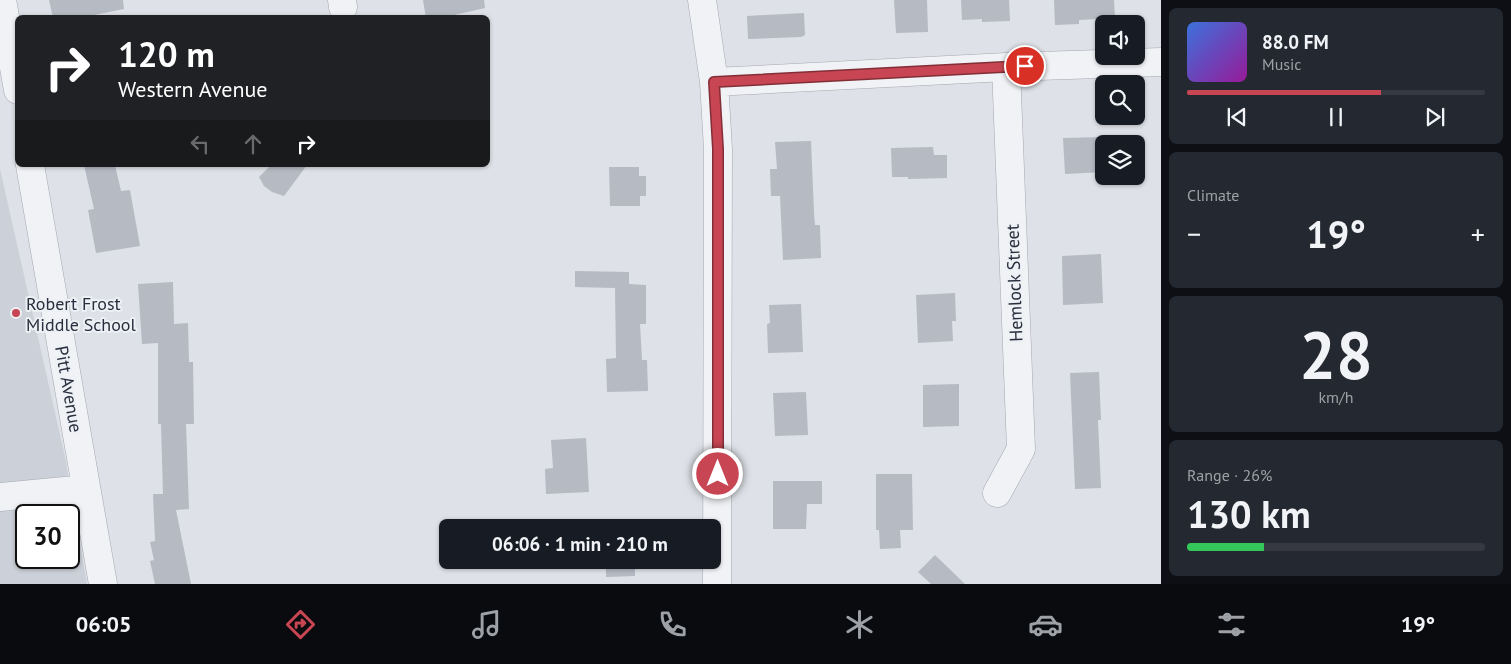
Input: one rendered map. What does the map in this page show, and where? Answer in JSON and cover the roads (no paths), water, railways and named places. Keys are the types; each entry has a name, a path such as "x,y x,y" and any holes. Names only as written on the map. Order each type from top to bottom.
{"street":[{"path":"2,0 15,73"},
{"path":"702,0 714,82 718,158 717,584"},
{"path":"714,82 1006,67 1161,62"},
{"name":"Hemlock Street","path":"997,493 1021,449 1006,67"},
{"name":"Pitt Avenue","path":"30,167 103,584"},
{"path":"0,497 86,489"}],"place":[{"name":"Robert Frost Middle School","path":"16,313"}]}
